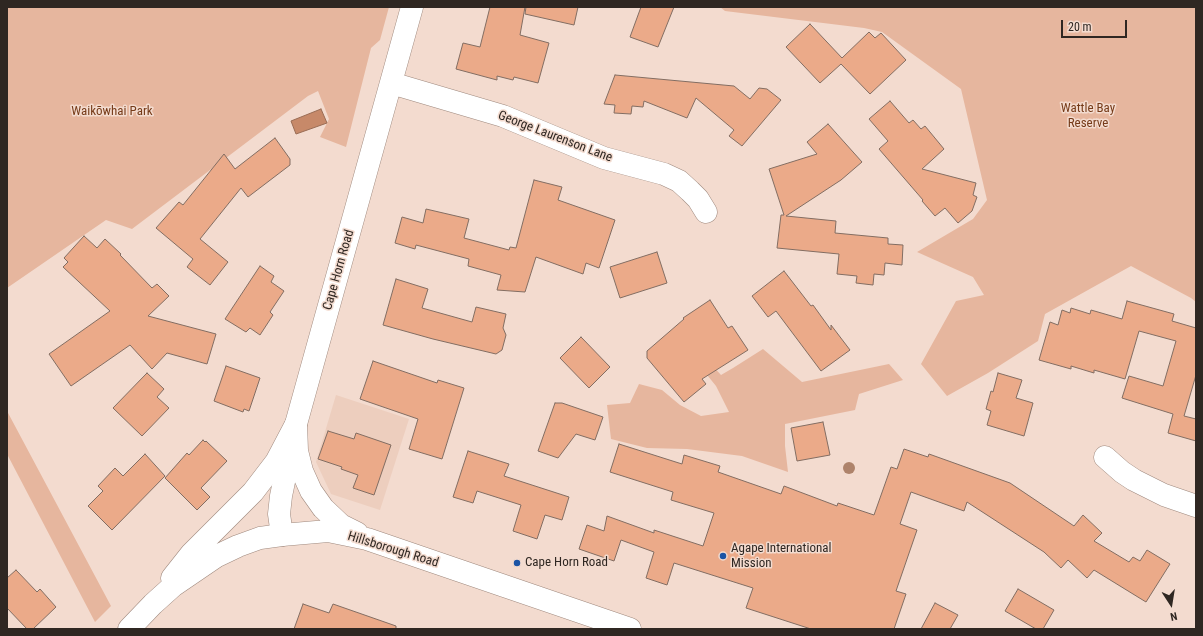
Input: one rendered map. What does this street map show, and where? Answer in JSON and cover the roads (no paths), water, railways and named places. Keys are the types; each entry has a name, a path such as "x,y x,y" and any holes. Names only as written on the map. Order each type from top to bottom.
{"street":[{"name":"Cape Horn Road","path":"282,535 279,514 281,496 296,424 412,7"},
{"name":"George Laurenson Lane","path":"391,83 503,116 604,158 664,174 678,181 684,186 698,200 706,212"},
{"path":"296,424 297,451 302,471 311,491 323,508 341,525 367,539"},
{"path":"153,604 191,554 253,492 276,462 296,424"},
{"path":"1105,457 1134,480 1164,495 1196,506"},
{"name":"Hillsborough Road","path":"129,629 173,586 218,556 245,543 260,538 328,531 367,539 630,629"}],"place":[{"name":"Agape International Mission","path":"723,556"},
{"name":"Cape Horn Road","path":"517,563"}],"park label":[{"name":"Waikōwhai Park","path":"112,112"},
{"name":"Wattle Bay Reserve","path":"1088,116"}]}
